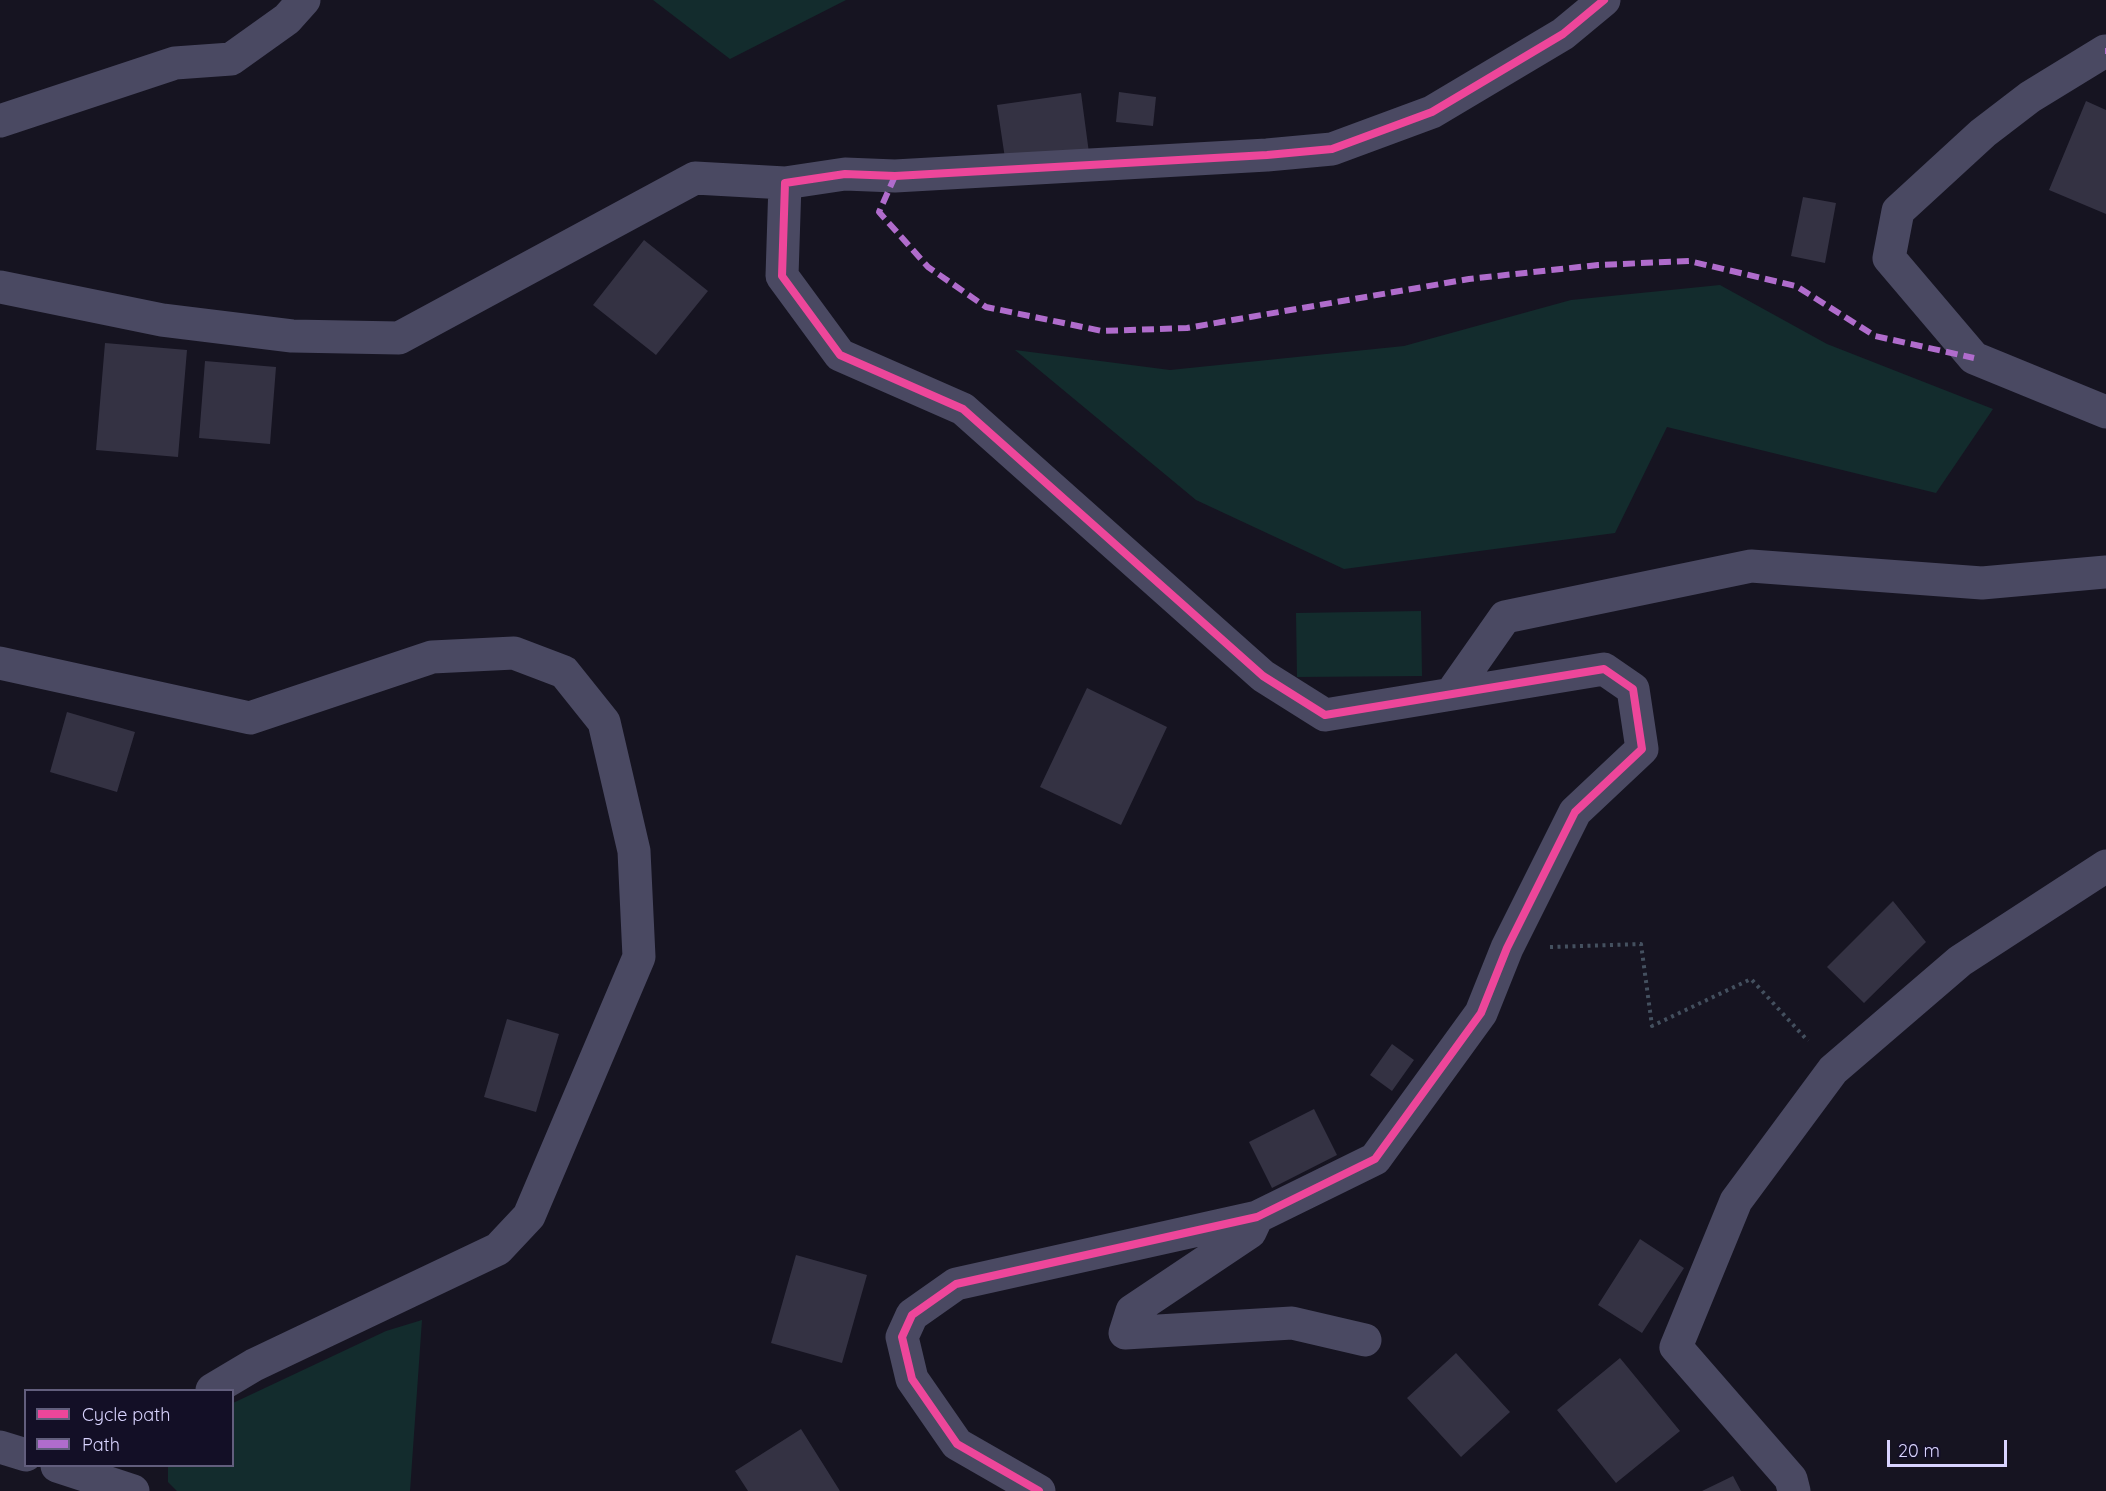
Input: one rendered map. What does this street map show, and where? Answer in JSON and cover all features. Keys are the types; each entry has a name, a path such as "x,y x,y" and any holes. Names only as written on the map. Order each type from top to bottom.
{"street":[{"path":"0,122 175,63 231,59 287,19 304,0"},
{"path":"0,287 162,320 292,336 399,338 694,178 785,183 845,174 918,174 1267,155 1332,149 1432,112 1563,34 1604,0"},
{"path":"2104,51 2030,97 1983,133 1898,212 1889,258 1974,358 2106,412"},
{"path":"785,183 782,276 840,355 963,409 1263,676 1325,715 1604,669 1633,688 1642,749 1575,812 1507,948 1481,1013 1375,1159 1257,1217 956,1284 912,1315 902,1337 912,1379 957,1444 1039,1491"},
{"path":"1451,694 1505,617 1751,566 1982,583 2106,572"},
{"path":"0,663 250,718 432,657 514,653 564,672 604,722 634,851 639,957 529,1216 498,1249 254,1365 214,1389"},
{"path":"1794,1491 1791,1479 1676,1347 1736,1201 1833,1070 1960,961 2106,866"},
{"path":"1257,1217 1250,1232 1132,1311 1125,1333 1292,1323 1365,1340"},
{"path":"0,1447 24,1454"},
{"path":"60,1467 133,1491"},
{"path":"131,1467 141,1491"}],"path":[{"path":"1507,948 1641,944 1652,1026 1751,979 1833,1070"}],"green space":[{"path":"653,0 846,0 730,59"},
{"path":"1720,285 1827,344 1993,409 1936,493 1667,427 1615,533 1344,569 1196,500 1015,350 1170,370 1404,346 1571,300"},
{"path":"1421,611 1422,676 1297,677 1296,613"},
{"path":"422,1320 410,1491 177,1491 168,1482 168,1467 234,1467 234,1403 386,1331"}],"building":[{"path":"1119,92 1156,97 1153,126 1116,122"},
{"path":"1081,93 1089,153 1006,165 997,105"},
{"path":"2086,101 2106,110 2106,214 2049,190"},
{"path":"1803,197 1836,203 1825,263 1791,256"},
{"path":"644,240 708,291 656,355 593,305"},
{"path":"105,343 187,350 178,457 96,450"},
{"path":"205,361 276,367 270,444 199,438"},
{"path":"1087,688 1167,727 1121,825 1040,787"},
{"path":"67,712 135,732 117,792 50,772"},
{"path":"1893,901 1926,942 1864,1003 1827,967"},
{"path":"507,1019 559,1034 536,1112 484,1097"},
{"path":"1392,1044 1414,1060 1392,1091 1370,1075"},
{"path":"1314,1109 1337,1155 1272,1188 1249,1142"},
{"path":"1640,1239 1684,1268 1642,1333 1598,1305"},
{"path":"796,1255 867,1275 842,1363 771,1343"},
{"path":"1456,1353 1510,1412 1461,1457 1407,1398"},
{"path":"1620,1358 1680,1431 1616,1483 1557,1410"},
{"path":"801,1429 840,1491 748,1491 735,1471"},
{"path":"1733,1476 1741,1491 1702,1491"}],"marked path":[{"path":"895,176 879,212 928,267 986,307 1102,331 1187,328 1469,279 1598,265 1689,261 1796,286 1875,336 1974,358"}],"cycle path":[{"path":"1039,1491 957,1444 912,1379 902,1337 912,1315 956,1284 1257,1217 1375,1159 1481,1013 1507,948 1575,812 1642,749 1633,689 1604,669 1325,715 1263,676 963,409 840,355 782,276 785,183 845,174 895,176 1267,155 1332,149 1432,112 1563,34 1604,0"}]}
